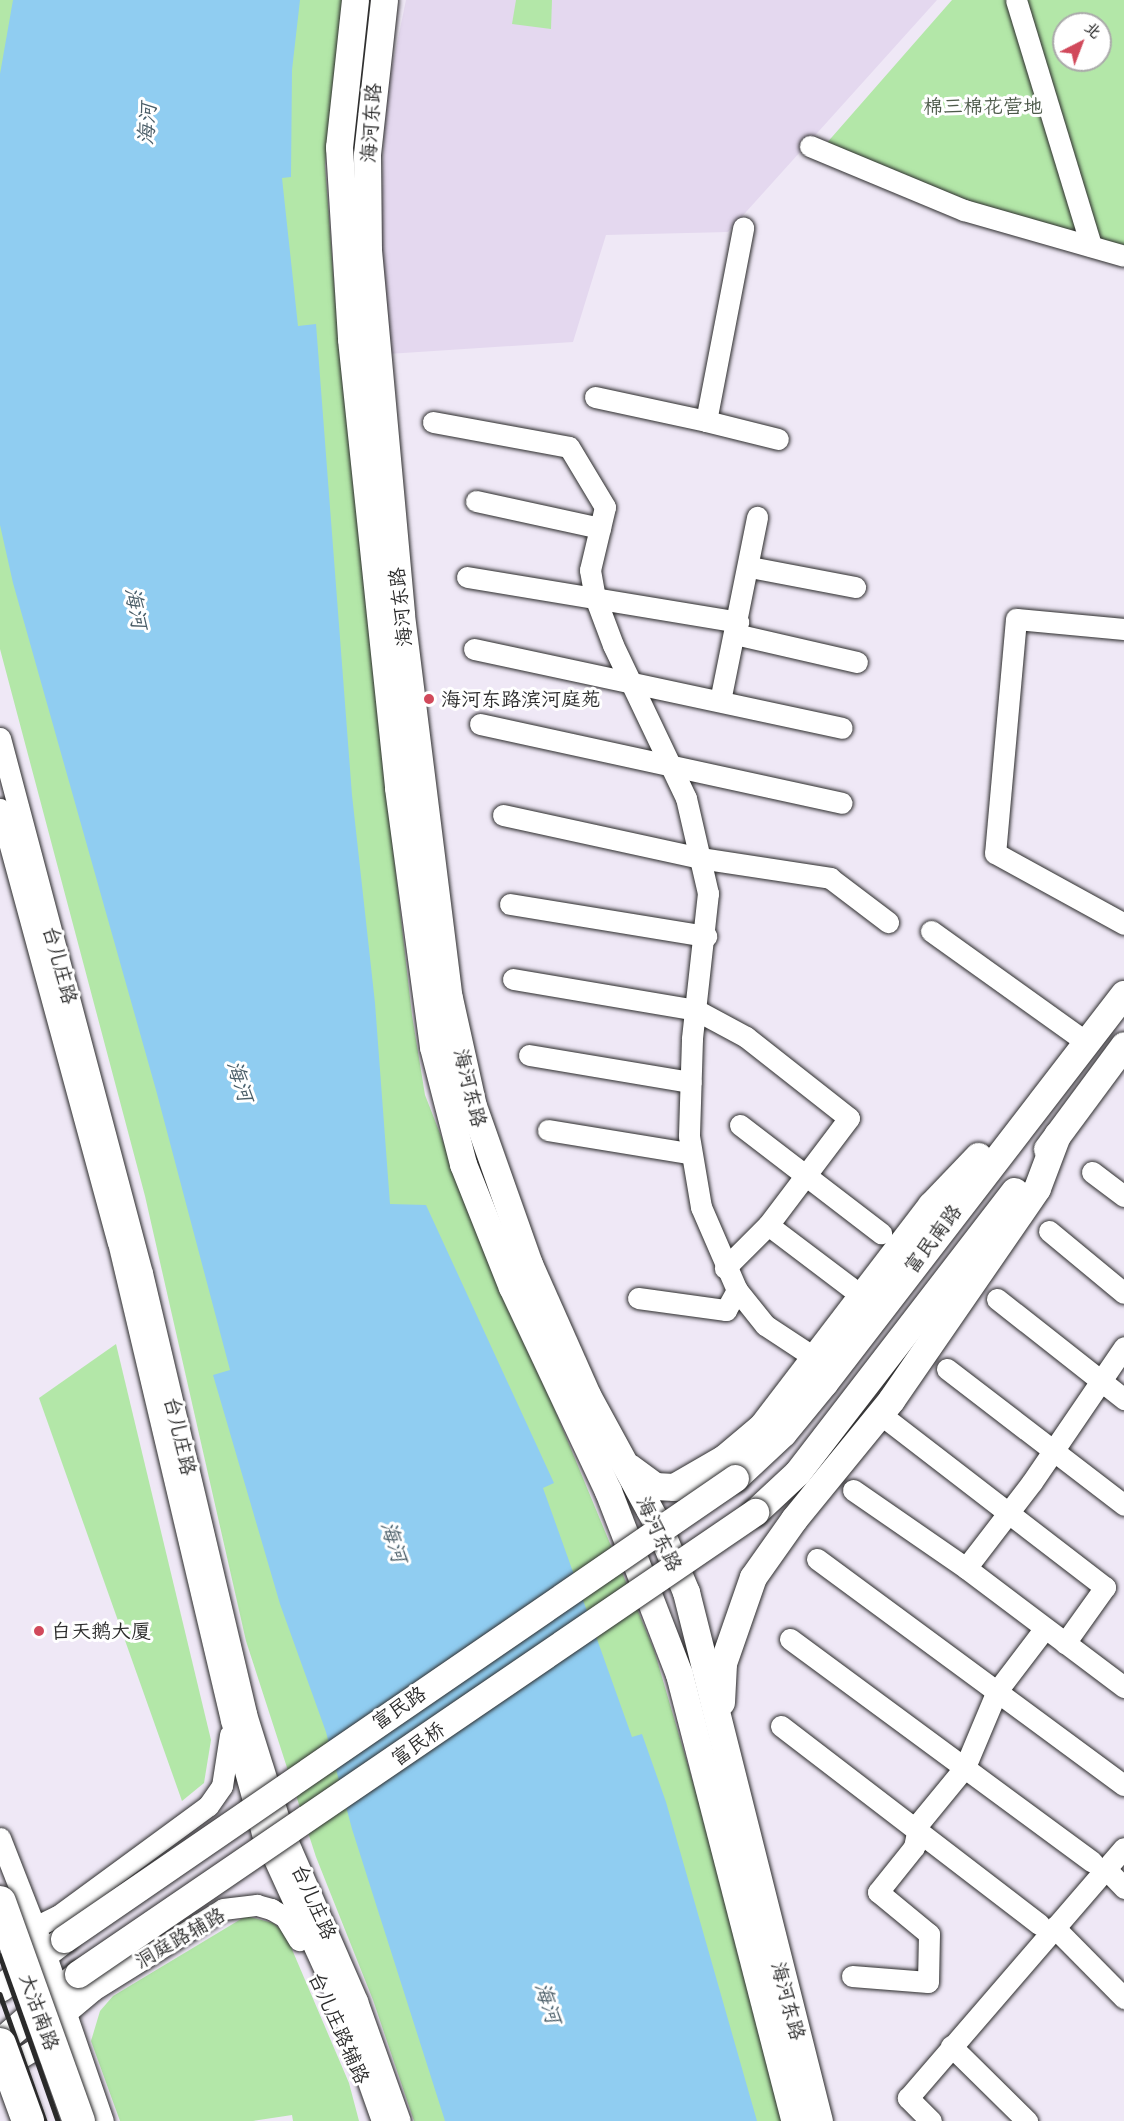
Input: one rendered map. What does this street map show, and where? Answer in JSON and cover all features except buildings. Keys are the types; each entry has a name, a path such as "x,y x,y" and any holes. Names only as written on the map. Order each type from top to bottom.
{"highway":[{"name":"大沽南路","path":"5,1886 79,2121"},
{"path":"0,2043 28,2121"}],"main road":[{"name":"海河东路","path":"355,0 339,147 350,327 398,788 433,1047 463,1164 512,1287 608,1491 679,1674 795,2121"},
{"name":"海河东路","path":"384,0 367,155 368,250 401,615 448,999 473,1106 495,1176 564,1344 617,1452 658,1525 686,1592 720,1736 819,2121"},
{"name":"富民南路","path":"735,1478 783,1433 824,1383 1124,994"},
{"name":"富民南路","path":"756,1512 797,1473 1124,1046"},
{"path":"617,1452 655,1486 674,1487 693,1479 762,1426 931,1205 980,1154 1029,1116"},
{"path":"720,1736 723,1663 753,1577 880,1414 1037,1188 1057,1135"},
{"name":"富民路","path":"0,1988 48,1939 735,1478"},
{"name":"富民桥","path":"0,2043 62,2002 78,1974 756,1512"}],"street":[{"path":"1016,0 1091,246"},
{"path":"810,146 964,210 1124,256"},
{"path":"706,421 743,228"},
{"path":"595,397 778,439"},
{"path":"433,422 569,447 604,507 590,570 595,597 631,681 686,798 708,893 706,936 696,1010 689,1153 701,1207 724,1268 737,1290 765,1324 816,1358"},
{"path":"477,501 600,528"},
{"path":"720,701 750,567 757,517"},
{"path":"750,567 855,587"},
{"path":"467,577 595,597 736,628 857,662"},
{"path":"1124,629 1016,619 995,853 1124,924"},
{"path":"474,649 842,728"},
{"path":"480,724 842,803"},
{"name":"台儿庄路","path":"0,738 142,1273 246,1714 281,1826 357,2001 393,2092 400,2121"},
{"name":"台儿庄路","path":"0,808 118,1242 231,1720 262,1833 342,2008 382,2121"},
{"path":"503,815 700,858 830,878 888,922"},
{"path":"510,904 706,936"},
{"path":"931,931 1086,1042"},
{"path":"513,979 696,1010 746,1037 849,1118 768,1225 724,1268"},
{"path":"529,1055 691,1082"},
{"path":"740,1125 881,1233"},
{"path":"548,1130 689,1153"},
{"path":"1092,1172 1124,1196"},
{"path":"768,1225 849,1287"},
{"path":"1049,1231 1124,1293"},
{"path":"638,1298 726,1310 737,1290"},
{"path":"996,1299 1124,1399"},
{"path":"966,1568 1053,1452 1124,1347"},
{"path":"947,1370 1124,1505"},
{"path":"880,1414 1105,1587 1065,1643"},
{"path":"853,1490 966,1568 1124,1688"},
{"path":"817,1559 1124,1785"},
{"path":"852,1976 928,1982 929,1934 878,1892 914,1847 919,1823 964,1767 997,1691 1045,1628"},
{"path":"790,1639 1098,1865 1124,1888"},
{"path":"48,1939 58,1916 208,1806 222,1786 228,1768 231,1720"},
{"path":"781,1726 917,1832 1046,1926 1124,1998"},
{"path":"0,1838 5,1886 48,1939 62,2002 103,2121"},
{"path":"931,2121 908,2098 1098,1865 1124,1848"},
{"name":"洞庭路辅路","path":"62,2002 93,1990 224,1909 257,1905 271,1909 285,1917 297,1934"},
{"name":"台儿庄路辅路","path":"297,1934 382,2121"},
{"path":"951,2046 1027,2121"},
{"path":"0,2070 16,2056 33,2050 64,2059 89,2081"}],"shaded area":[{"path":"406,0 937,0 728,232 606,235 573,342 388,354 381,243 385,101"}],"green space":[{"path":"0,0 342,0 325,165 338,334 385,779 412,1015 425,1095 512,1318 552,1403 654,1650 697,1796 783,2121 414,2121 373,2000 316,1857 246,1641 145,1196 0,649"},
{"path":"516,0 552,0 551,29 512,24"},
{"name":"棉三棉花营地","path":"952,0 1124,0 1124,248 972,202 825,145"},
{"path":"116,1344 211,1740 204,1783 182,1801 39,1398"},
{"path":"246,1916 273,1923 285,1933 349,2083 359,2121 293,2121 292,2115 253,2121 120,2121 91,2041 100,2011 113,1996"}],"water":[{"name":"海河","path":"13,0 300,0 292,70 291,177 282,178 298,326 316,324 352,795 375,1003 390,1204 426,1205 554,1483 543,1488 632,1737 642,1734 666,1802 757,2121 445,2121 352,1829 326,1732 280,1604 213,1375 230,1370 156,1090 13,583 0,525 0,74"}],"railway":[{"path":"0,1955 58,2121"},
{"path":"0,1994 45,2121"}],"place":[{"name":"海河东路滨河庭苑","path":"429,699"},
{"name":"白天鹅大厦","path":"39,1631"}]}
